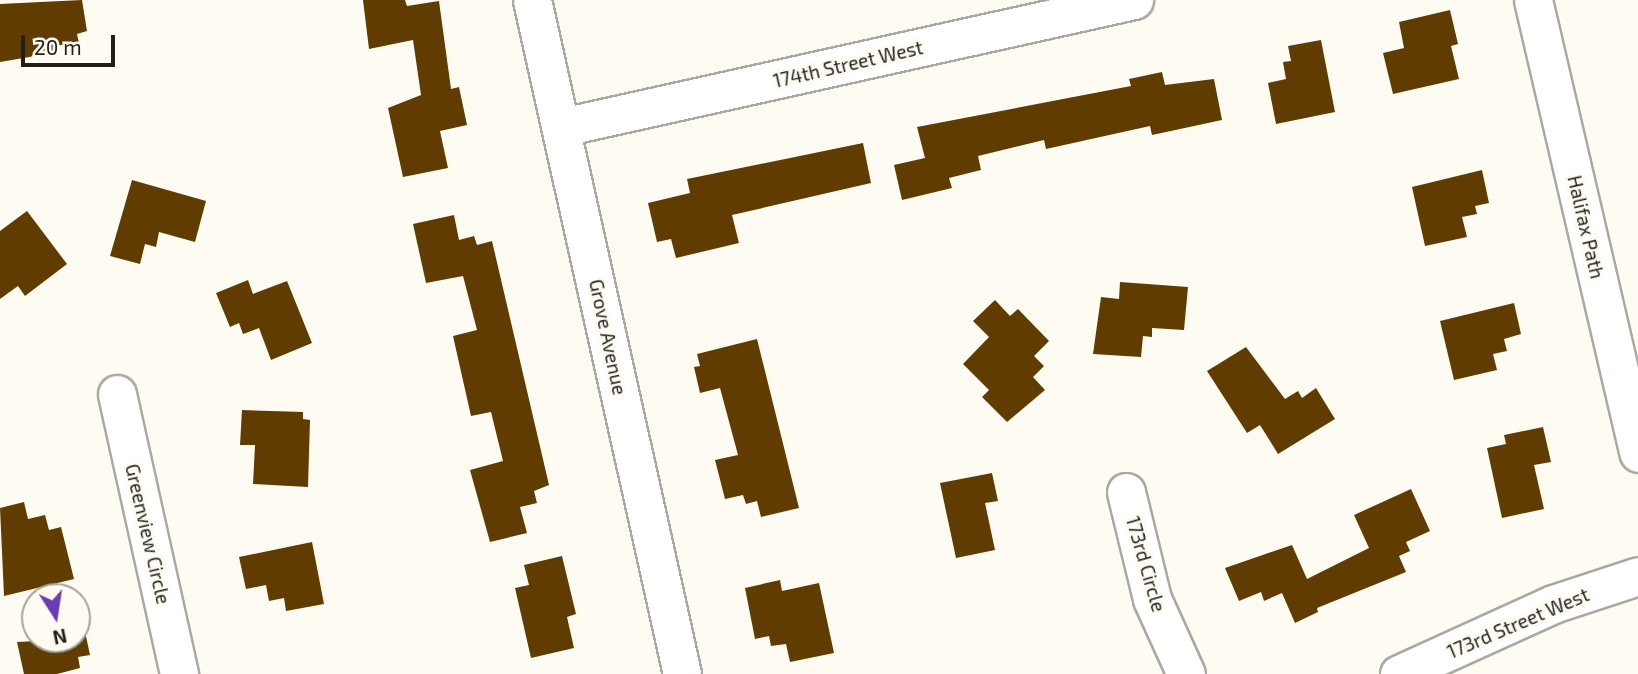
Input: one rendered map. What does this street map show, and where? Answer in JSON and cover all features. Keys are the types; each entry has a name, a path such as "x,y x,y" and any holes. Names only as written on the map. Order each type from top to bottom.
{"street":[{"name":"Grove Avenue","path":"532,0 682,674"},
{"name":"174th Street West","path":"562,127 1134,0"},
{"name":"Halifax Path","path":"1534,0 1638,453"},
{"name":"Greenview Circle","path":"117,394 180,674"},
{"name":"173rd Circle","path":"1126,492 1152,599 1186,674"},
{"name":"173rd Street West","path":"1399,674 1553,604 1638,576"}],"building":[{"path":"82,0 87,31 77,34 79,43 53,46 53,53 0,62 0,4"},
{"path":"363,0 405,0 407,6 439,1 451,89 459,87 467,125 440,131 448,168 403,177 388,108 421,95 413,40 369,49"},
{"path":"1450,10 1458,44 1451,46 1459,79 1393,94 1383,53 1404,48 1399,22"},
{"path":"1321,40 1335,112 1276,124 1268,83 1286,79 1283,62 1291,61 1288,46"},
{"path":"1162,72 1165,85 1214,79 1222,120 1152,135 1150,126 1046,149 1044,140 978,156 981,170 949,178 952,188 902,200 894,165 925,158 917,127 1131,86 1129,79"},
{"path":"863,143 871,183 732,215 739,243 676,258 671,239 657,242 648,203 690,193 687,179"},
{"path":"1482,170 1489,203 1475,206 1477,214 1462,217 1467,237 1425,246 1412,187"},
{"path":"132,180 206,201 195,242 159,232 156,247 145,244 140,264 110,256"},
{"path":"27,211 67,264 25,296 18,286 0,299 0,231"},
{"path":"454,215 459,240 474,236 477,245 492,241 549,485 534,491 537,503 520,507 527,533 490,542 470,470 503,461 491,412 471,416 453,336 477,330 463,276 426,283 413,224"},
{"path":"248,280 253,294 287,281 312,343 271,360 259,328 243,334 239,323 230,327 216,293"},
{"path":"1120,282 1188,287 1184,330 1152,328 1152,337 1143,336 1141,357 1093,354 1101,297 1119,299"},
{"path":"995,300 1010,316 1018,309 1049,341 1034,356 1044,366 1033,377 1045,390 1007,422 982,397 989,390 963,364 989,337 973,321"},
{"path":"1514,303 1521,334 1504,339 1507,351 1493,354 1497,370 1454,380 1440,321"},
{"path":"757,339 799,508 761,517 757,501 746,504 743,495 725,499 715,460 738,455 720,388 700,393 694,367 700,366 697,354"},
{"path":"1246,347 1285,399 1298,391 1302,398 1316,388 1335,419 1278,454 1260,425 1247,433 1207,371"},
{"path":"242,410 303,412 303,419 310,420 308,487 253,484 255,445 240,445"},
{"path":"1543,427 1551,462 1534,465 1544,509 1502,518 1487,448 1506,444 1504,435"},
{"path":"992,473 998,501 985,503 995,550 956,558 940,483"},
{"path":"1411,489 1430,531 1406,542 1410,551 1399,556 1406,572 1317,608 1318,612 1295,623 1282,593 1264,601 1261,592 1239,601 1225,568 1292,545 1307,579 1369,548 1354,515"},
{"path":"24,502 28,519 45,515 49,530 61,527 74,579 58,583 21,583 21,592 4,596 0,508"},
{"path":"312,542 324,604 286,611 284,598 269,601 266,585 246,589 239,557"},
{"path":"562,556 576,614 567,617 574,648 531,658 515,588 529,585 524,565"},
{"path":"780,580 782,591 819,583 834,653 790,662 786,644 771,646 769,636 755,639 745,588"},
{"path":"17,642 21,642 21,653 90,655 78,657 80,668 57,674 24,674"}]}
